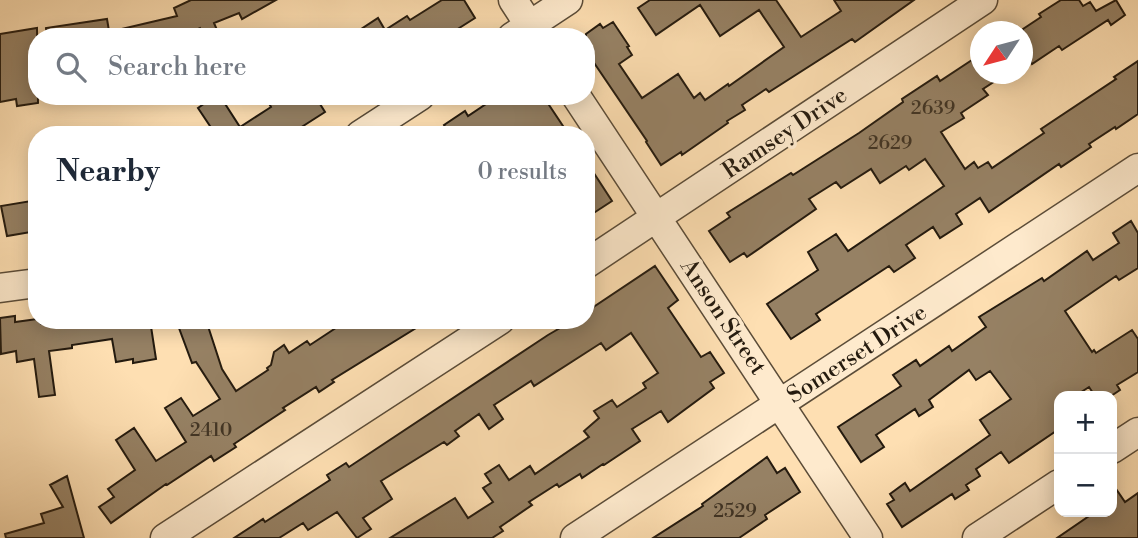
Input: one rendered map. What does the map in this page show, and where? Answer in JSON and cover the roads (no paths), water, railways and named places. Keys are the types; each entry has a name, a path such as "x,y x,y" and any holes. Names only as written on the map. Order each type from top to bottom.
{"street":[{"path":"513,0 524,28"},
{"path":"532,28 568,0"},
{"name":"Ramsey Drive","path":"595,258 983,0"},
{"path":"374,126 406,105"},
{"name":"Anson Street","path":"582,105 868,538"},
{"name":"Somerset Drive","path":"575,538 1138,168"},
{"path":"0,288 28,284"},
{"path":"165,538 486,329"},
{"path":"1117,446 1138,432"},
{"path":"977,538 1054,487"}]}
